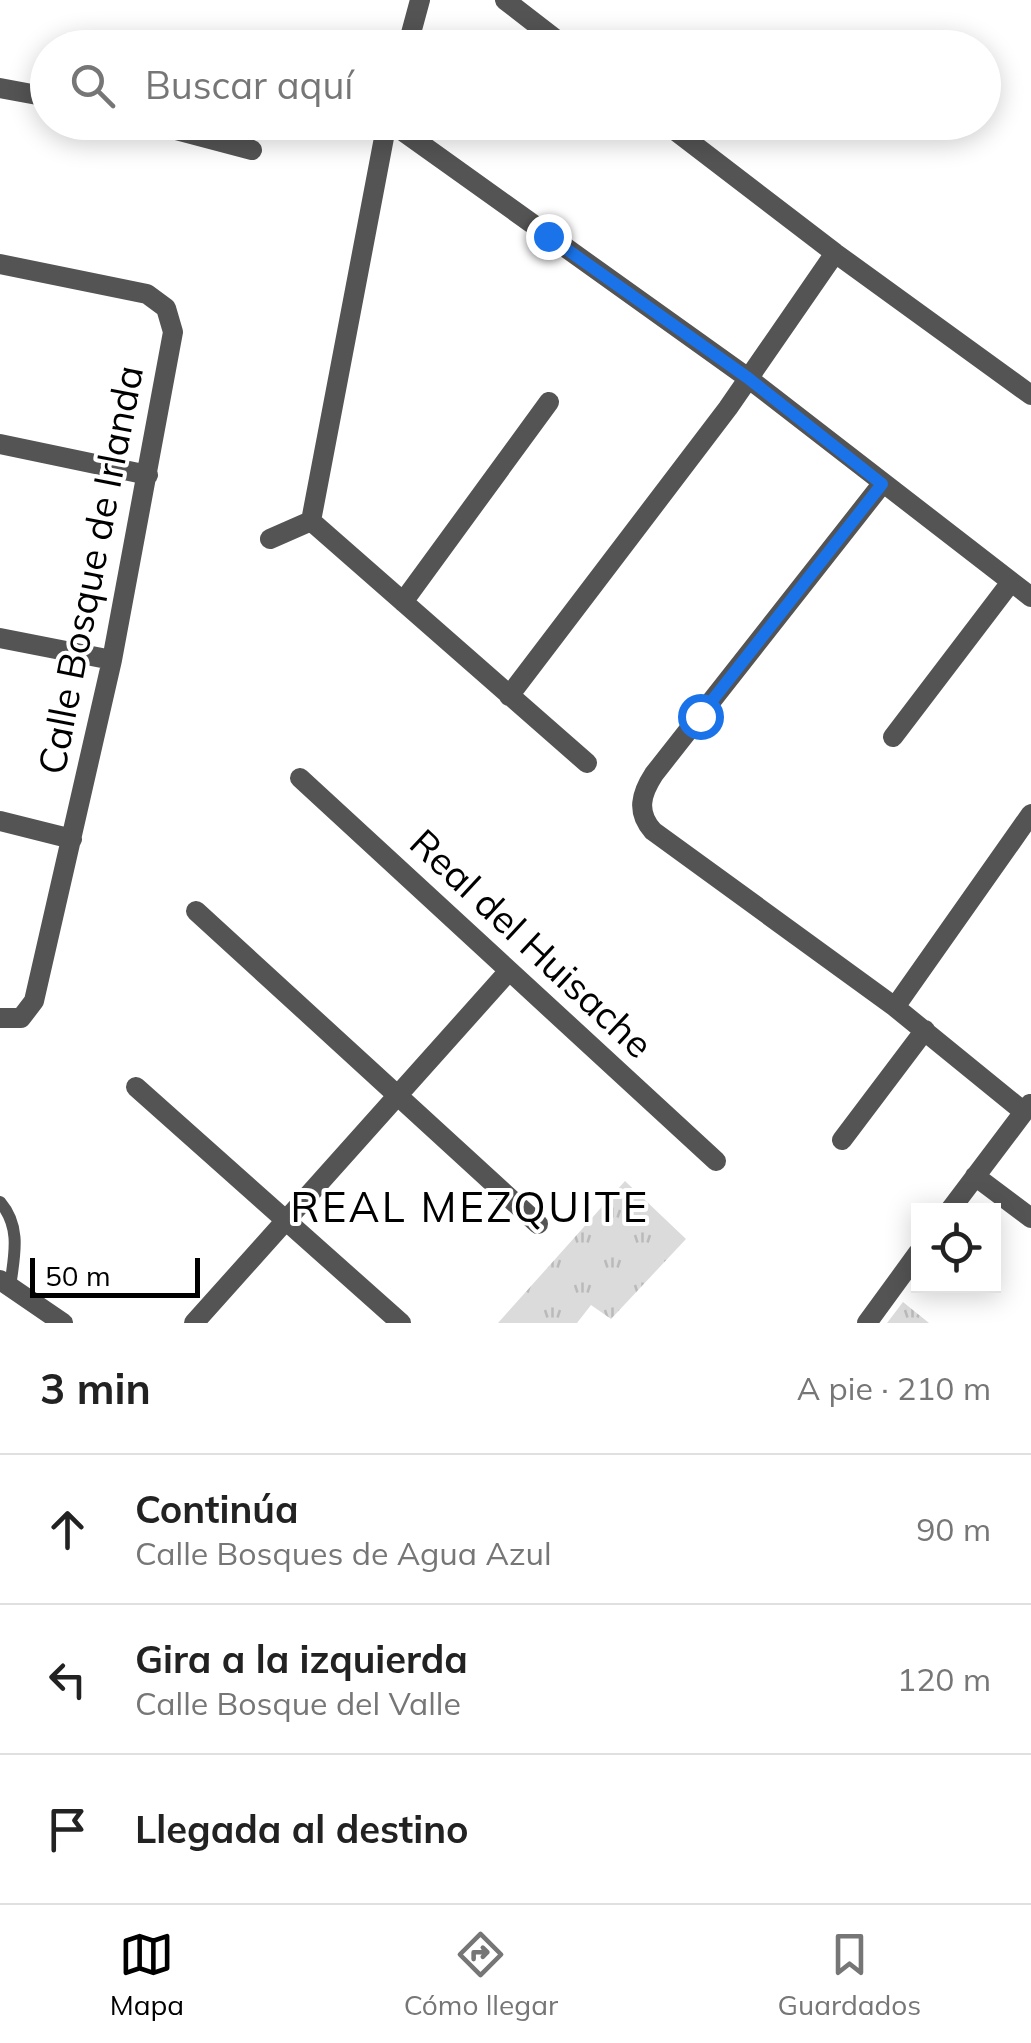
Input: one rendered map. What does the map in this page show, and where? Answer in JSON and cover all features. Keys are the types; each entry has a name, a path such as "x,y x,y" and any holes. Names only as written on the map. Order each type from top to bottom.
{"street":[{"path":"412,30 420,0"},
{"path":"505,0 543,30"},
{"path":"0,88 30,94"},
{"path":"214,140 252,150"},
{"path":"311,521 385,140"},
{"path":"413,140 748,378 1031,597"},
{"path":"687,140 1031,395"},
{"path":"509,696 748,378 835,253"},
{"name":"Calle Bosque de Irlanda","path":"0,264 148,294 159,300 170,315 172,341 112,660 34,1000 26,1014 14,1020 0,1018"},
{"path":"403,602 549,402"},
{"path":"0,444 148,476"},
{"path":"882,484 645,788 642,812 653,831 1028,1107 955,1203"},
{"path":"270,539 311,521"},
{"path":"311,521 587,763"},
{"path":"893,737 1011,582"},
{"path":"0,638 112,660"},
{"name":"Real del Huisache","path":"300,778 716,1161"},
{"path":"895,1007 1031,814"},
{"path":"0,821 72,839"},
{"path":"196,912 538,1224"},
{"path":"194,1323 508,972"},
{"path":"842,1140 925,1030"},
{"path":"136,1087 401,1323"},
{"path":"975,1176 1031,1218"},
{"path":"867,1323 911,1263"},
{"path":"5,1284 64,1323"}],"lane":[{"path":"0,1202 13,1222 16,1240 5,1284"}],"green space":[{"path":"625,1181 686,1239 611,1319 591,1305 577,1323 498,1323"},
{"path":"903,1302 929,1323 887,1323"}],"district":[{"name":"REAL MEZQUITE","path":"470,1207"}],"route":[{"path":"548,236 748,378 882,484 700,716"}]}
